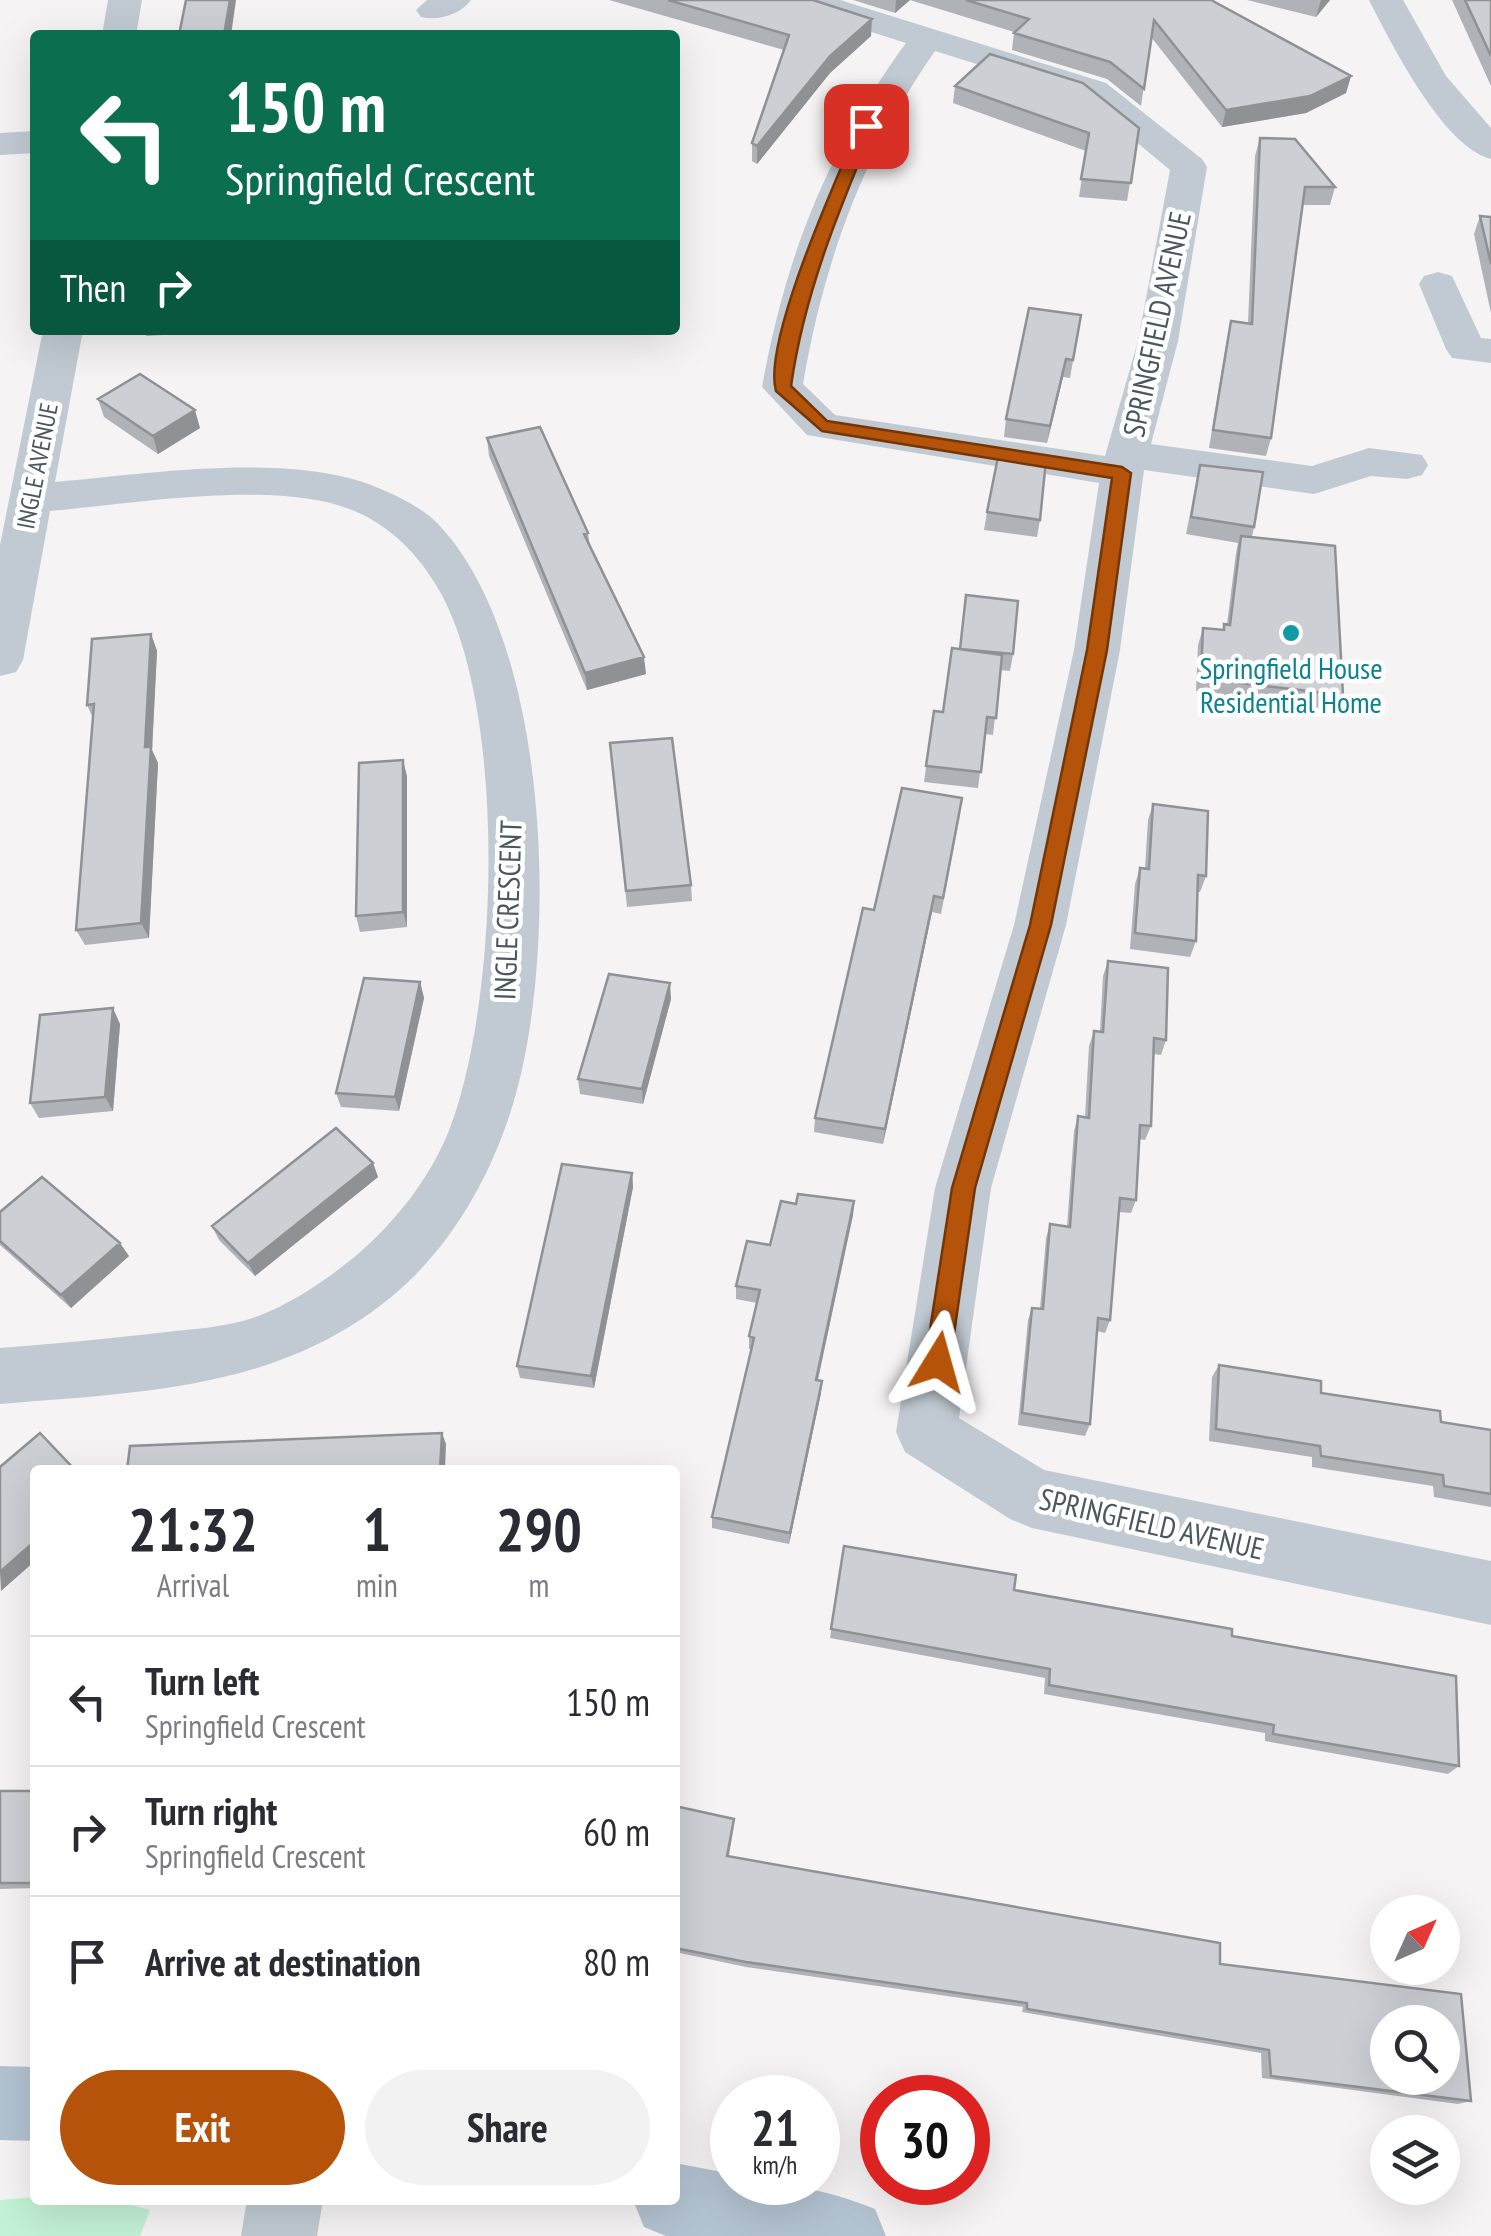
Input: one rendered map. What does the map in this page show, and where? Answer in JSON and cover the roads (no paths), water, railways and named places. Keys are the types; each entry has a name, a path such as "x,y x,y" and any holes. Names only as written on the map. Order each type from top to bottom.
{"main road":[{"path":"0,2103 30,2104"},
{"path":"680,2202 848,2236"}],"street":[{"path":"120,30 125,0"},
{"name":"SPRINGFIELD AVENUE","path":"805,0 1094,90 1189,167 1158,341 1124,464 1097,650 1040,925 963,1188 927,1432 1032,1498 1491,1593"},
{"path":"1386,0 1406,40 1463,123 1491,148"},
{"path":"927,38 866,126 826,222 791,327 782,387 822,426 1124,464 1314,480 1369,462 1407,465"},
{"path":"0,144 30,142"},
{"path":"1438,284 1466,349 1491,351"},
{"name":"INGLE AVENUE","path":"0,660 62,335"},
{"name":"INGLE CRESCENT","path":"0,1376 232,1351 286,1331 342,1300 394,1258 439,1209 473,1139 498,1052 513,893 511,804 494,676 470,600 449,562 412,526 369,500 291,486 225,484 31,498"},
{"path":"279,2236 285,2205"}],"place":[{"name":"Springfield House Residential Home","path":"1291,633"}]}
